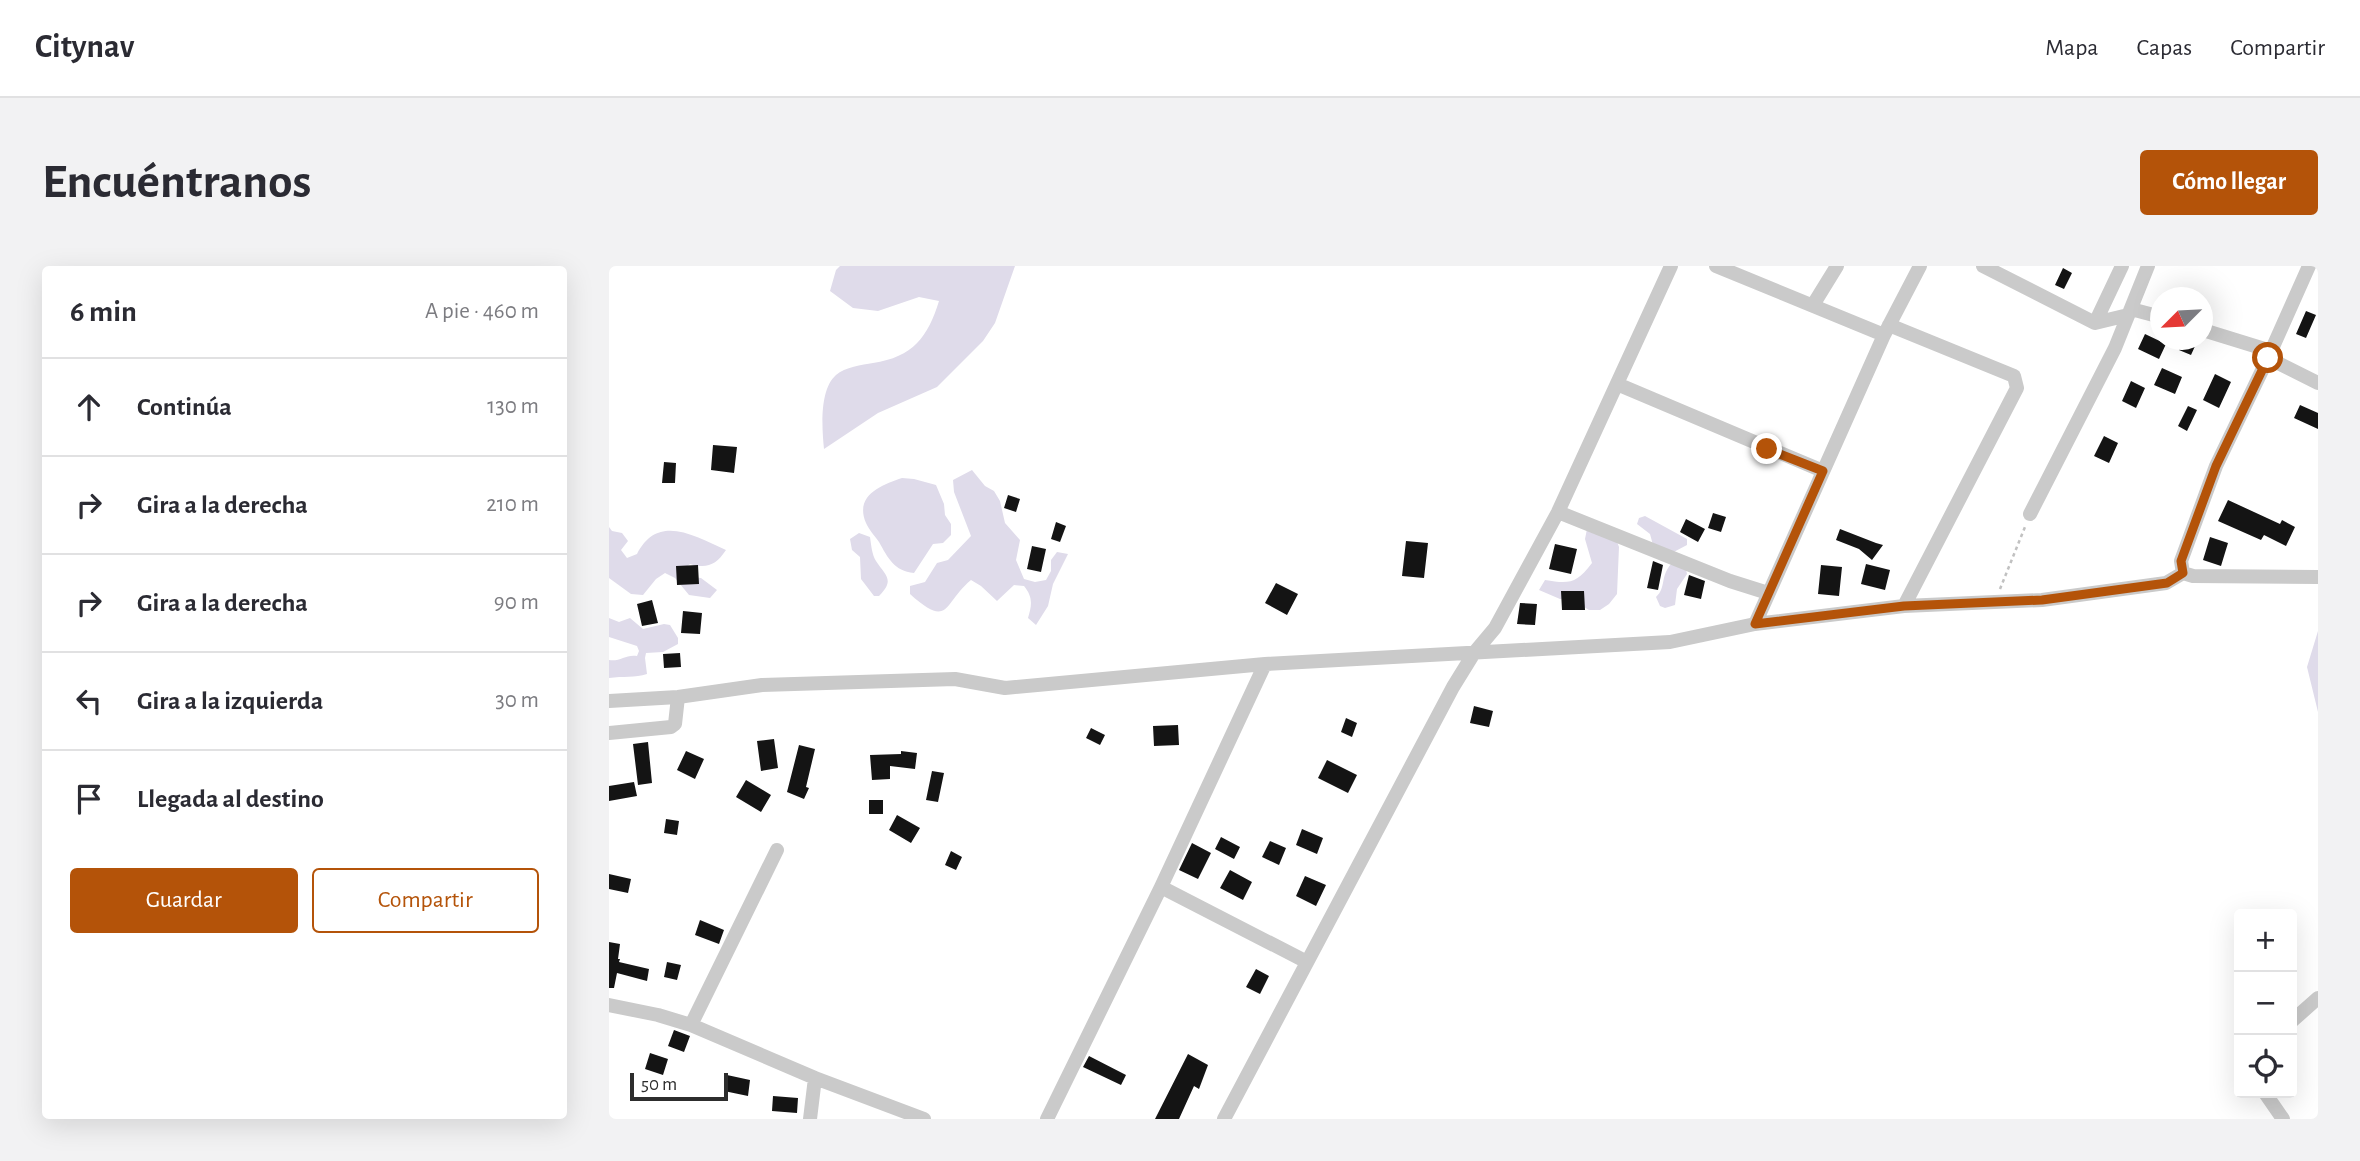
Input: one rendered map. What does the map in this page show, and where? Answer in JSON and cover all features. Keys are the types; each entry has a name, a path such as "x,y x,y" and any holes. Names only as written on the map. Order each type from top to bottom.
{"street":[{"path":"1224,1119 1447,699 1473,653 1495,628 1558,512 1671,266"},
{"path":"1716,266 1813,305 2014,376 2017,388 1904,606"},
{"path":"1813,305 1837,266"},
{"path":"1755,624 1887,330 1920,266"},
{"path":"1983,266 2095,323 2130,312 2150,315"},
{"path":"2095,323 2122,266"},
{"path":"2029,514 2115,348 2148,266"},
{"path":"2183,573 2181,561 2216,466 2309,266"},
{"path":"2213,334 2269,355 2318,383"},
{"path":"1617,384 1823,471"},
{"path":"1558,512 1730,581 1768,593"},
{"path":"609,701 678,697 762,685 955,679 1005,688 1265,664 1670,642 1755,624 1904,606 2042,600 2167,583 2183,573 2193,576 2318,577"},
{"path":"1047,1119 1161,887 1265,664"},
{"path":"609,733 671,727 675,724 678,697"},
{"path":"691,1025 777,850"},
{"path":"1161,887 1307,962"},
{"path":"2297,1017 2318,998"},
{"path":"609,1005 691,1025 815,1078 924,1119"},
{"path":"810,1119 815,1078"},
{"path":"2268,1098 2283,1119"}],"path":[{"path":"1994,602 2029,514"}],"shaded area":[{"path":"840,266 1015,266 995,323 983,341 937,387 878,413 824,449 824,400 836,375 844,370 899,356 909,350 924,335 939,301 919,297 878,311 853,308 830,291 836,270"},
{"path":"972,470 985,486 994,491 1000,501 1005,523 1020,540 1016,560 1024,579 1035,582 1046,580 1051,571 1051,560 1057,552 1068,554 1053,584 1048,606 1036,625 1028,618 1031,601 1024,586 1014,585 997,601 971,580 945,609 939,611 923,605 910,594 910,586 925,582 937,563 948,560 971,536 954,492 953,480"},
{"path":"902,478 936,485 944,504 945,515 951,524 951,535 943,543 933,544 914,573 901,570 892,563 867,526 863,513 867,498 872,493"},
{"path":"1645,516 1687,539 1687,545 1668,555 1653,545 1650,534 1637,524 1639,518"},
{"path":"609,527 612,531 622,533 628,541 621,550 627,558 637,554 655,534 666,531 689,534 726,550 711,564 690,564 682,571 690,577 701,578 717,590 710,598 689,595 675,578 665,573 656,579 643,595 631,594 609,578"},
{"path":"1587,529 1615,536 1619,547 1617,594 1600,610 1589,610 1571,599 1560,599 1539,590 1545,580 1566,582 1576,579 1592,563 1585,539"},
{"path":"859,533 870,537 875,559 886,574 887,586 879,596 874,596 861,579 860,557 852,550 850,539"},
{"path":"1673,562 1686,569 1687,574 1677,589 1675,605 1665,608 1660,606 1656,597"},
{"path":"609,618 619,622 630,618 643,629 670,625 678,638 678,644 663,652 646,653 647,674 609,678 609,660 637,656 639,651 637,646 609,637"},
{"path":"2318,631 2318,712 2307,667"}],"building":[{"path":"2063,268 2072,273 2064,289 2055,285"},
{"path":"2306,311 2316,315 2306,338 2296,334"},
{"path":"2145,334 2150,336 2150,350 2163,350 2159,359 2138,349"},
{"path":"2179,350 2193,350 2191,355"},
{"path":"2162,368 2182,377 2175,394 2154,385"},
{"path":"2215,374 2231,382 2219,408 2203,400"},
{"path":"2131,381 2145,388 2136,408 2122,401"},
{"path":"2300,405 2318,413 2318,429 2294,418"},
{"path":"2188,406 2197,410 2187,431 2178,426"},
{"path":"2104,436 2118,443 2109,463 2094,456"},
{"path":"713,445 737,447 734,473 711,470"},
{"path":"664,462 676,463 675,483 662,483"},
{"path":"1008,495 1020,499 1016,512 1004,508"},
{"path":"2228,500 2280,524 2282,520 2295,527 2286,546 2264,535 2261,540 2218,521"},
{"path":"1713,513 1726,517 1721,532 1708,528"},
{"path":"1686,519 1705,529 1698,542 1680,532"},
{"path":"1056,522 1066,526 1060,542 1051,539"},
{"path":"1840,529 1883,545 1872,560 1859,549 1836,540"},
{"path":"2210,537 2228,543 2221,566 2203,560"},
{"path":"1406,541 1428,543 1424,578 1402,576"},
{"path":"1555,544 1577,549 1571,574 1549,569"},
{"path":"1032,546 1046,549 1041,572 1027,569"},
{"path":"1653,561 1663,565 1658,590 1647,588"},
{"path":"1866,564 1890,570 1885,590 1861,584"},
{"path":"698,565 699,584 677,585 676,566"},
{"path":"1821,565 1842,567 1839,596 1818,594"},
{"path":"1689,575 1705,581 1701,599 1684,595"},
{"path":"1276,583 1298,594 1287,615 1265,603"},
{"path":"1561,591 1584,591 1585,610 1562,610"},
{"path":"652,600 658,623 642,626 637,604"},
{"path":"1520,603 1537,604 1535,625 1517,624"},
{"path":"683,611 702,613 700,634 681,633"},
{"path":"680,653 681,667 664,668 663,654"},
{"path":"1474,706 1493,711 1489,727 1470,723"},
{"path":"1346,718 1357,723 1352,737 1341,732"},
{"path":"1178,725 1179,745 1154,746 1153,726"},
{"path":"1091,728 1105,735 1100,745 1086,738"},
{"path":"774,739 778,768 761,771 757,741"},
{"path":"648,742 652,783 638,785 633,744"},
{"path":"799,745 815,749 806,787 809,788 804,799 787,792"},
{"path":"686,751 704,759 695,779 677,770"},
{"path":"901,751 917,753 915,769 890,766 890,779 872,780 870,755 901,754"},
{"path":"1327,760 1357,775 1348,793 1318,778"},
{"path":"932,771 944,773 938,802 926,800"},
{"path":"746,780 771,795 761,812 736,797"},
{"path":"634,782 637,796 609,801 609,786"},
{"path":"869,800 883,800 883,814 869,814"},
{"path":"897,815 920,828 911,843 889,830"},
{"path":"666,819 679,821 677,835 664,833"},
{"path":"1302,829 1323,838 1317,854 1296,845"},
{"path":"1221,837 1240,847 1234,859 1215,849"},
{"path":"1270,841 1286,848 1279,865 1262,857"},
{"path":"1192,843 1211,853 1198,879 1179,870"},
{"path":"951,851 962,857 956,870 945,865"},
{"path":"1230,870 1252,882 1243,900 1220,888"},
{"path":"609,874 631,879 628,893 609,889"},
{"path":"1305,876 1326,885 1316,906 1296,896"},
{"path":"700,920 724,930 719,944 695,935"},
{"path":"609,942 620,944 619,962 649,969 647,981 617,973 614,988 609,988"},
{"path":"667,962 681,965 677,980 664,977"},
{"path":"1256,969 1269,976 1260,994 1246,987"},
{"path":"674,1030 690,1036 684,1052 668,1046"},
{"path":"650,1053 668,1059 663,1075 645,1069"},
{"path":"1188,1054 1208,1065 1199,1089 1194,1086 1179,1119 1155,1119"},
{"path":"1089,1056 1126,1075 1121,1085 1083,1067"},
{"path":"727,1075 750,1080 748,1096 724,1091"},
{"path":"773,1096 798,1098 797,1113 772,1111"}],"route":[{"path":"1767,449 1823,471 1755,624 1904,606 2042,600 2167,583 2183,573 2181,561 2216,466 2268,358"}]}
